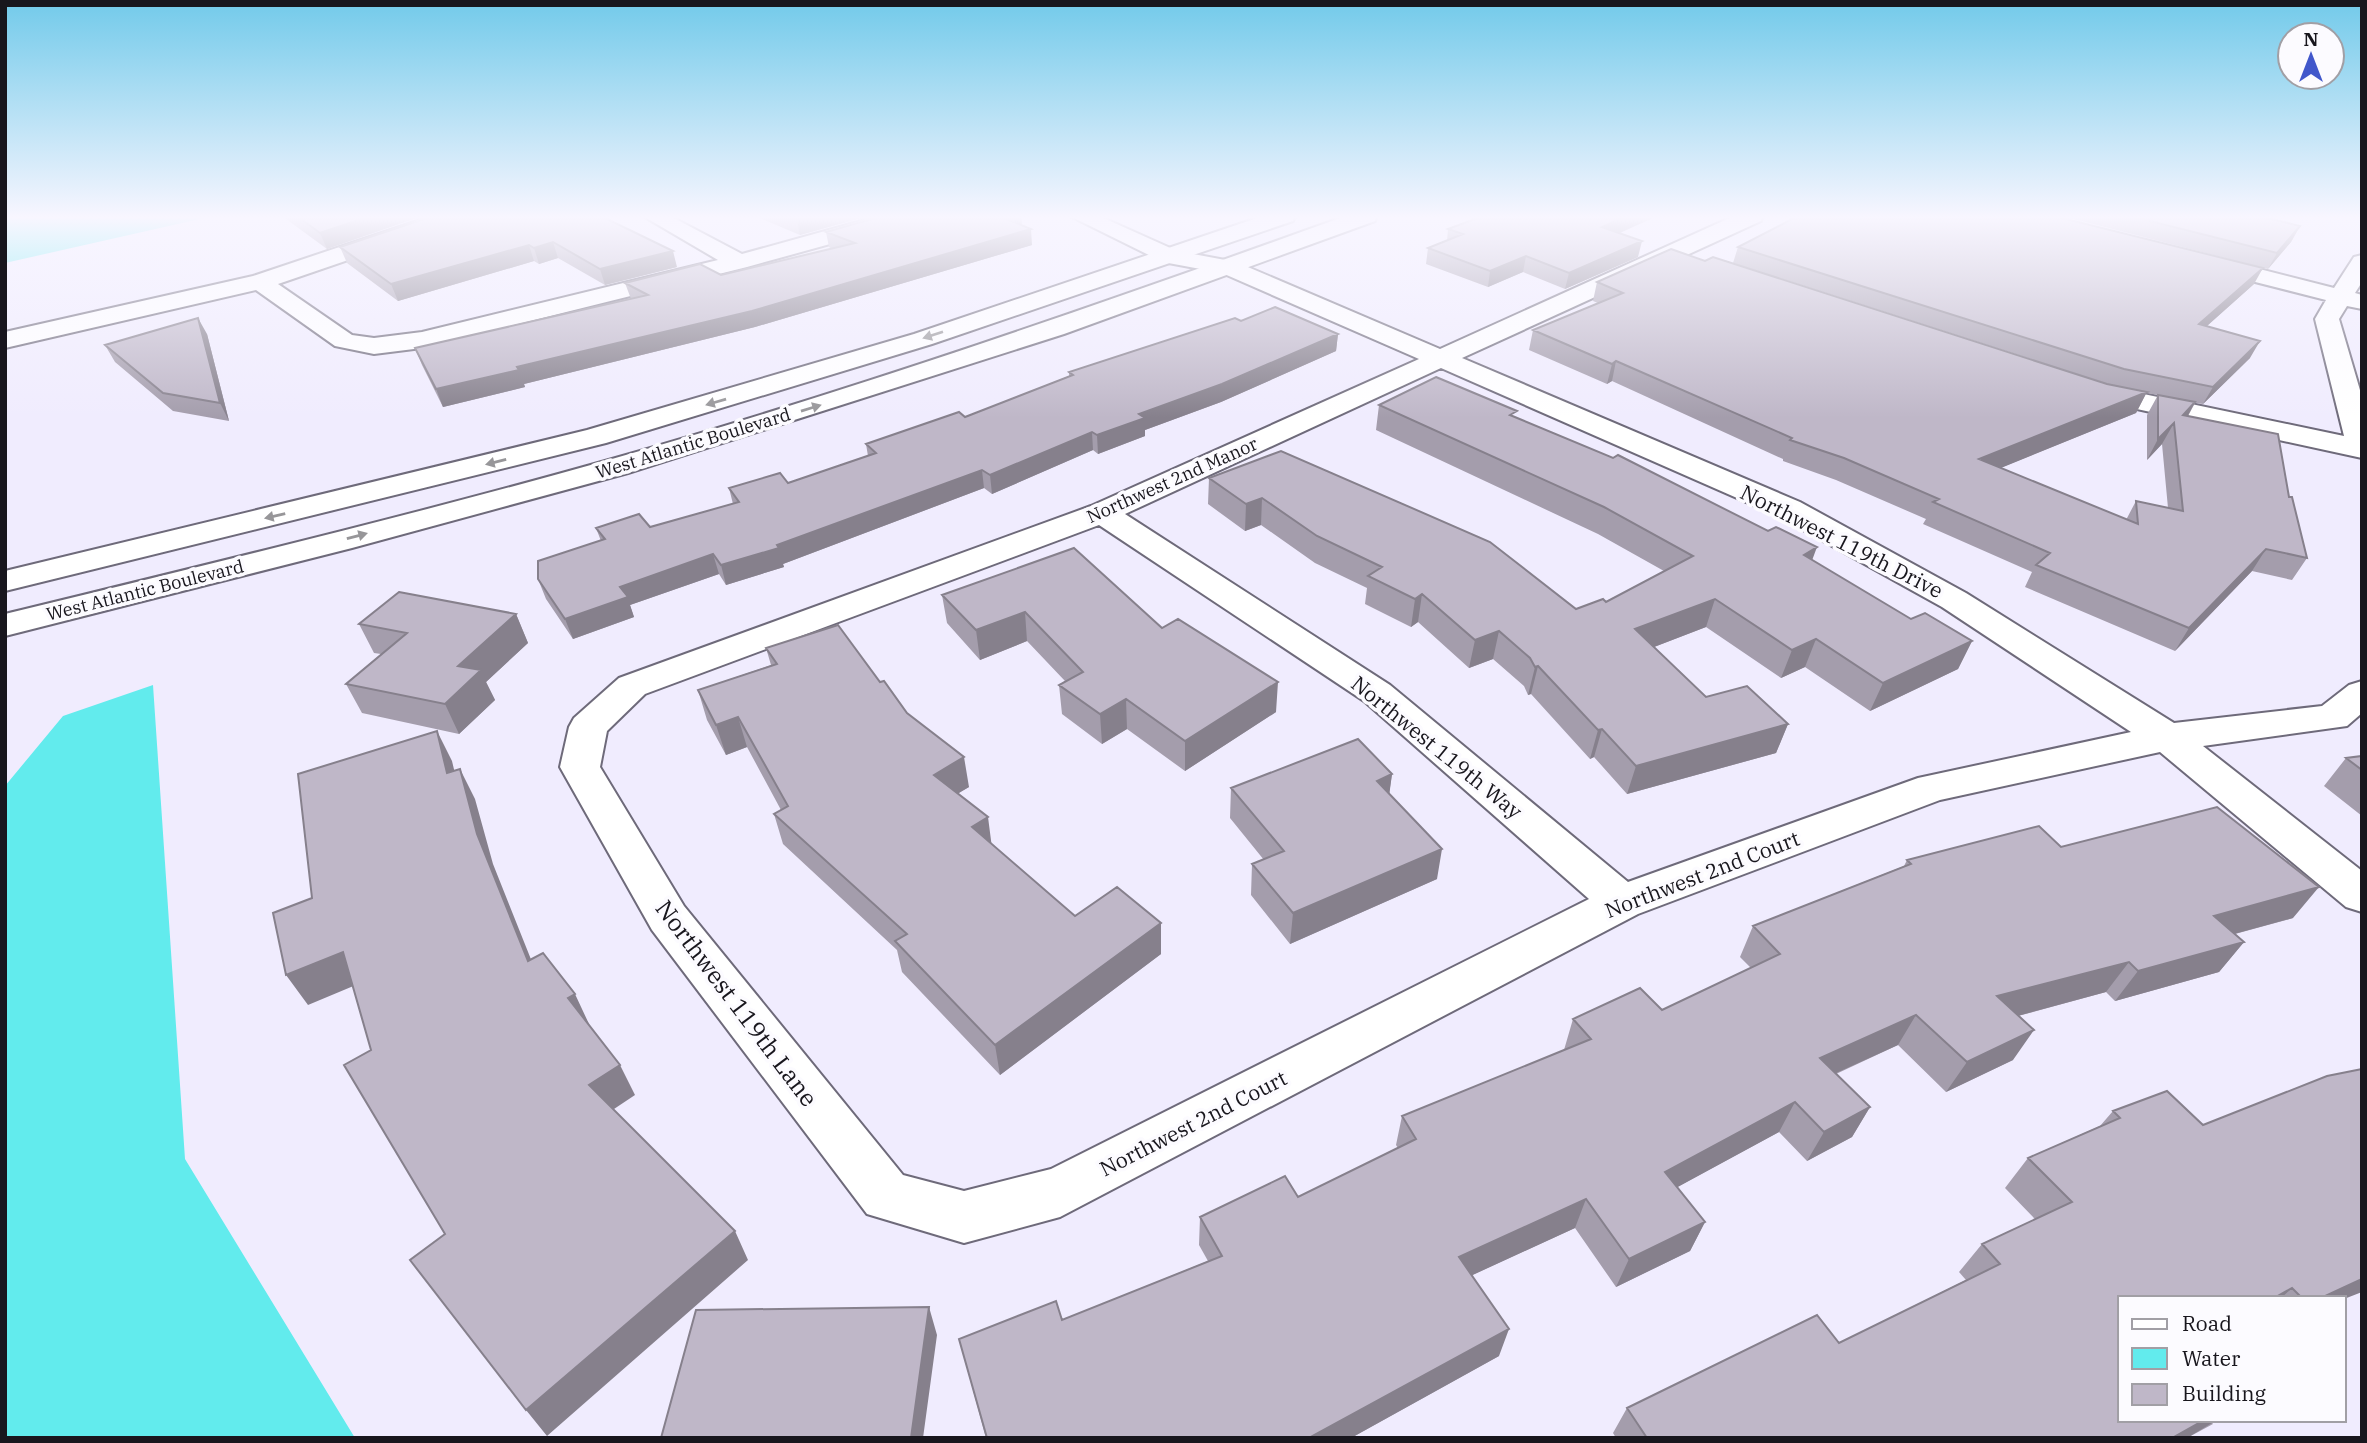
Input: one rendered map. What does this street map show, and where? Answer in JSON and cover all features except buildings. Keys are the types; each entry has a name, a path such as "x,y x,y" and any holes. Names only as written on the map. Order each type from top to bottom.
{"street":[{"path":"5,340 254,283"},
{"path":"262,283 344,341 374,346 422,340 652,283"},
{"name":"West Atlantic Boulevard","path":"5,581 596,436 884,351 1069,283"},
{"name":"West Atlantic Boulevard","path":"5,625 341,541 617,467 1055,329 1155,283"},
{"name":"Northwest 119th Drive","path":"1278,283 1441,359 1789,509 1954,600 2167,737 2362,895"},
{"name":"Northwest 2nd Manor","path":"588,727 632,686 1102,513 1609,283"},
{"path":"2285,283 2351,300"},
{"path":"2069,383 2108,396 2362,448 2327,319 2351,300"},
{"name":"Northwest 119th Way","path":"1102,513 1377,693 1622,902"},
{"name":"Northwest 2nd Court","path":"964,1217 1060,1192 1622,902 1932,788 2167,737 2333,717 2362,693"},
{"name":"Northwest 119th Lane","path":"588,727 580,767 668,918 886,1196 964,1217"}],"water":[{"path":"153,685 185,1159 355,1438 5,1438 5,786 63,716"}]}
